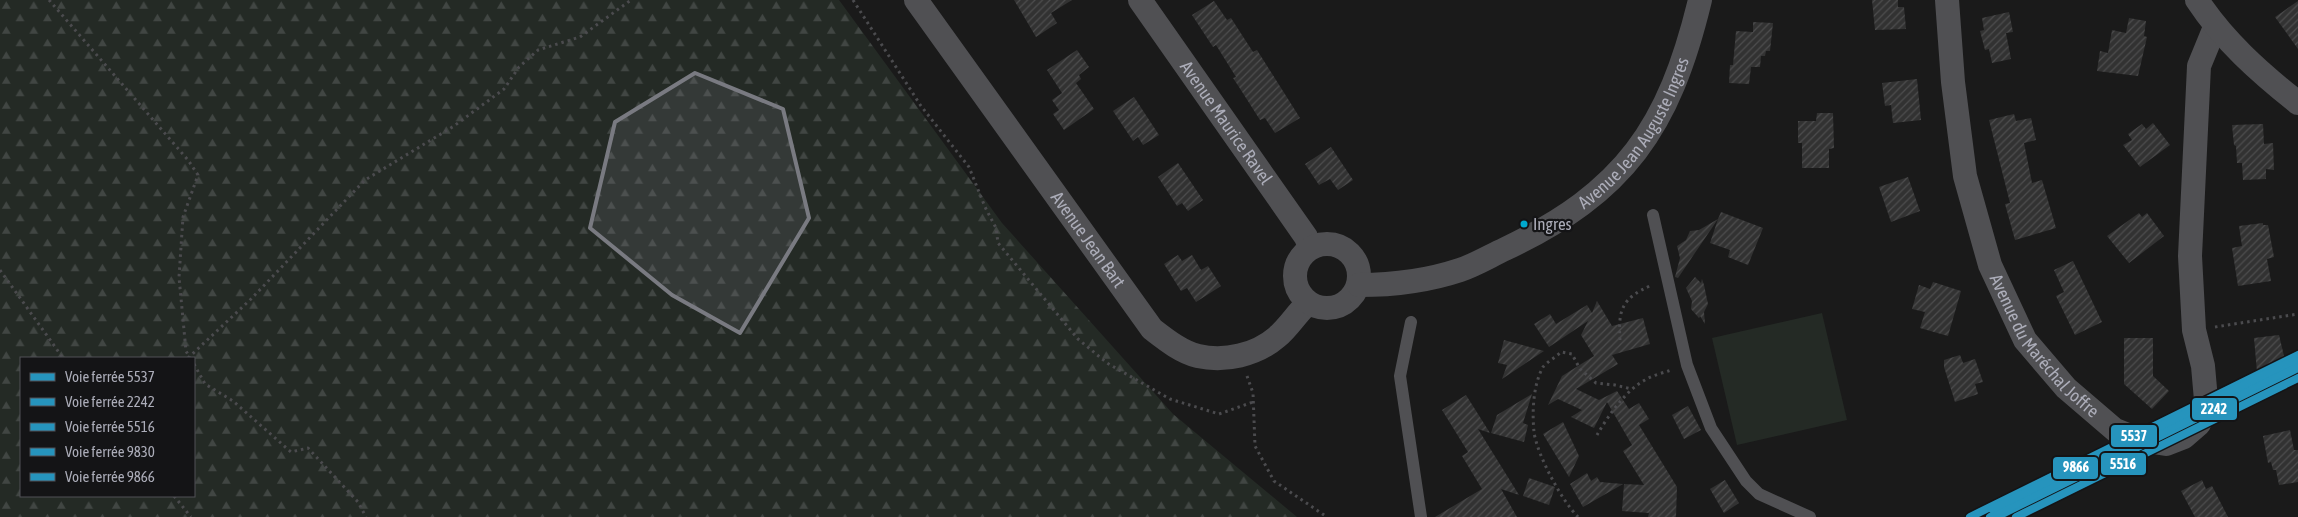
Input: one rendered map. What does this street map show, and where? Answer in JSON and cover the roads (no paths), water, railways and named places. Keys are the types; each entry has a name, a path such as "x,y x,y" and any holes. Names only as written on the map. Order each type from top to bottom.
{"street":[{"name":"Avenue Jean Bart","path":"916,0 1152,329 1171,343 1197,356 1239,356 1261,348 1278,336 1308,302"},
{"name":"Avenue Jean Auguste Ingres","path":"1359,285 1392,286 1461,270 1539,233 1601,190 1624,167 1654,125 1677,80 1691,38 1700,0"},
{"name":"Avenue du Maréchal Joffre","path":"1947,0 1953,82 1966,176 1990,264 2025,340 2066,388 2115,430 2140,440 2166,444 2184,437 2199,424 2206,400 2203,366 2194,330 2190,256 2199,66 2215,27"},
{"path":"2197,0 2215,27 2266,78 2298,103"},
{"name":"Avenue Maurice Ravel","path":"1145,4 1306,237 1310,248"},
{"path":"1332,243 1351,253 1358,263 1359,285 1350,300 1335,308 1326,309 1308,302 1296,285 1297,264 1302,255 1310,248 1320,244 1332,243"}],"lane":[{"path":"1653,215 1687,365 1710,428 1746,481 1759,494 1810,517"},
{"path":"1411,322 1400,376 1421,517"}],"rail line":[{"name":"5537","path":"1970,517 2298,355"},
{"name":"9866","path":"1992,509 2294,360"},
{"name":"9830","path":"1990,517 2298,365"},
{"name":"2242","path":"1996,517 2298,368"},
{"name":"5516","path":"2016,517 2298,378"}],"place":[{"name":"Ingres","path":"1524,224"}]}
